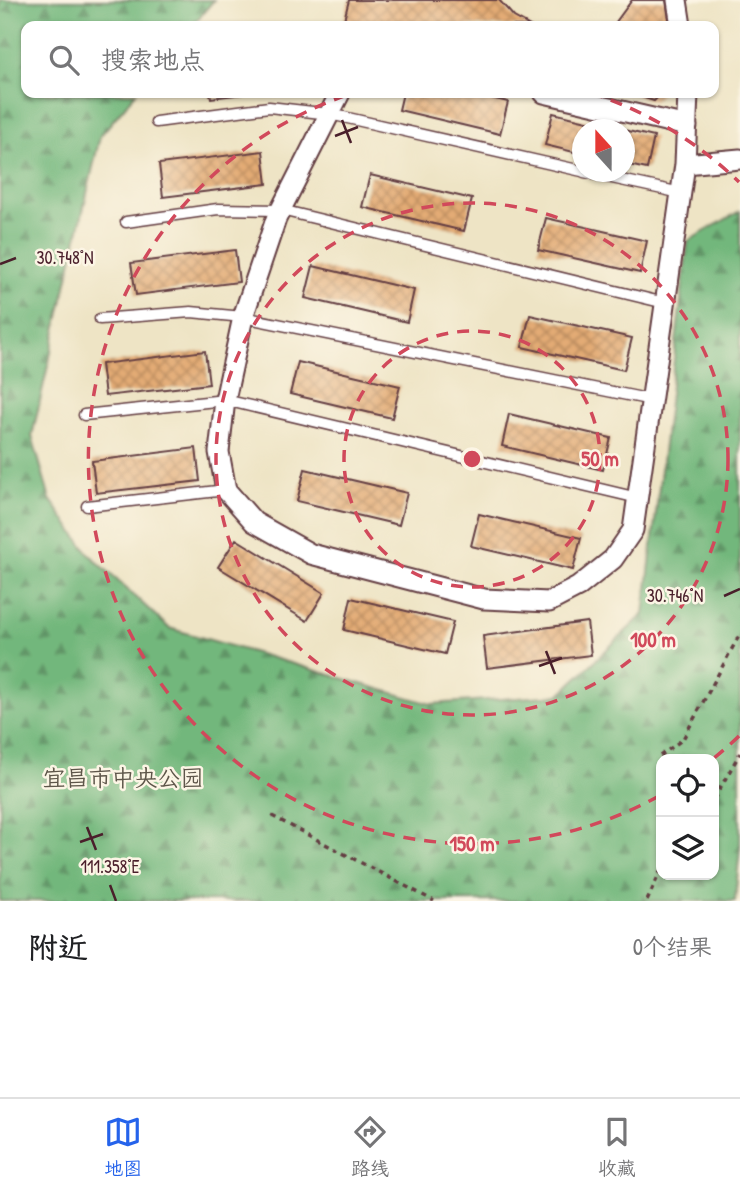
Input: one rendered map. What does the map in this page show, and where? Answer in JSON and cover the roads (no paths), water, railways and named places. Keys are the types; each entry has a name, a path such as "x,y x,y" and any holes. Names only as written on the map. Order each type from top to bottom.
{"street":[{"path":"677,0 680,21"},
{"path":"338,98 281,210 243,317 225,400 219,452 226,490 254,522 311,554 484,599 549,602 579,587 614,559 633,530 685,164 688,98"},
{"path":"566,98 687,126"},
{"path":"685,164 740,159"}],"lane":[{"path":"156,122 269,107 330,114 572,169"},
{"path":"632,182 681,193"},
{"path":"126,222 218,209 281,210 665,303"},
{"path":"100,319 191,312 243,317 652,400"},
{"path":"84,415 225,400 638,498"},
{"path":"87,506 226,490"}],"park label":[{"name":"宜昌市中央公园","path":"123,778"}]}
